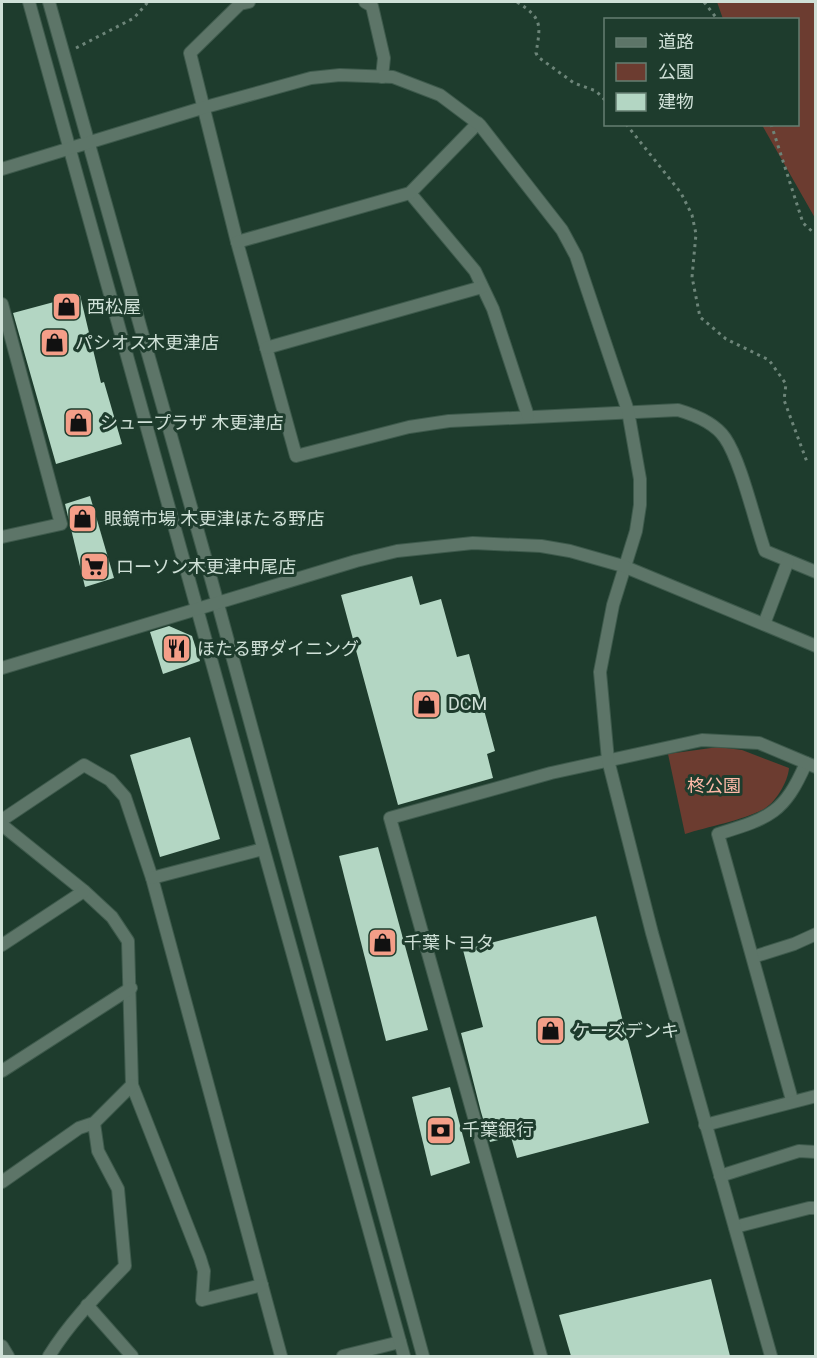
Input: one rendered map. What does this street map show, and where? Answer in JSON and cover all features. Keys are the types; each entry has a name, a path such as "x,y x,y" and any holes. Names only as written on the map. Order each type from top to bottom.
{"street":[{"path":"29,2 404,1356"},
{"path":"49,2 218,603 423,1356"},
{"path":"249,2 240,4 190,53 237,242 296,456 409,427 528,416 678,410 710,424 725,437 735,459 765,552 816,572"},
{"path":"366,2 372,6 384,58 382,77"},
{"path":"2,169 202,108 311,78 340,75 382,77 411,82 440,95 478,123 554,218 576,256 628,411 639,469 640,505 636,531 623,566 603,645 600,672 608,760 652,933 771,1356"},
{"path":"237,242 410,193 478,123"},
{"path":"410,193 475,271 493,309 528,416"},
{"path":"266,348 482,287"},
{"path":"2,304 61,524 2,537"},
{"path":"2,668 356,561 434,546 473,543 542,546 594,556 816,646"},
{"path":"764,624 788,561"},
{"path":"542,1356 390,818 551,773 702,740 723,739 759,743 811,765 792,793 771,814 755,822 718,834 792,1100"},
{"path":"2,820 84,765 110,780 125,797 152,878 281,1356"},
{"path":"2,825 84,891 112,917 128,941 132,1085 200,1258 204,1271 202,1300 262,1285"},
{"path":"152,878 263,849"},
{"path":"2,945 84,891"},
{"path":"753,957 794,944 816,934"},
{"path":"2,1071 131,988"},
{"path":"2,1182 79,1128 94,1123 132,1085"},
{"path":"705,1125 792,1100 816,1096"},
{"path":"49,1356 63,1334 87,1305 125,1266 118,1189 98,1151 94,1123"},
{"path":"720,1176 799,1151 816,1152"},
{"path":"735,1227 816,1208"},
{"path":"87,1305 132,1356"},
{"path":"343,1356 400,1342"},
{"path":"2,1346 8,1356"}],"path":[{"path":"63,54 134,18 148,2"},
{"path":"517,2 535,14 538,19 540,28 536,53 538,57 574,83 596,92 604,99"},
{"path":"704,2 716,18"},
{"path":"628,126 681,193 692,215 696,234 692,278 700,316 726,339 769,360 786,384 784,400 807,462"},
{"path":"772,126 803,223 816,236"}],"green space":[{"path":"717,2 815,2 815,218 763,126 799,126 799,18 723,18"},
{"name":"柊公園","path":"718,747 742,750 789,768 786,780 776,798 762,810 685,834 668,754"}],"building":[{"path":"80,295 101,383 104,382 122,444 56,464 13,313"},
{"path":"90,496 114,578 85,587 65,504"},
{"name":"DCM","path":"412,576 420,605 441,599 457,657 469,654 495,751 487,754 493,778 398,805 341,595"},
{"name":"ほたる野ダイニング","path":"169,626 192,636 200,661 163,674 150,632"},
{"path":"190,737 220,839 160,857 130,755"},
{"name":"千葉トヨタ","path":"378,847 428,1030 386,1041 339,856"},
{"path":"596,916 649,1123 517,1158 511,1137 490,1142 481,1112 461,1033 483,1027 463,950"},
{"name":"千葉銀行","path":"450,1087 470,1163 431,1176 412,1097"},
{"path":"711,1279 730,1356 571,1356 559,1315"}],"place":[{"name":"西松屋","path":"66,307"},
{"name":"パシオス木更津店","path":"54,343"},
{"name":"シュープラザ 木更津店","path":"79,423"},
{"name":"眼鏡市場 木更津ほたる野店","path":"83,519"},
{"name":"ローソン木更津中尾店","path":"95,567"},
{"name":"ほたる野ダイニング","path":"176,649"},
{"name":"DCM","path":"427,704"},
{"name":"千葉トヨタ","path":"383,943"},
{"name":"ケーズデンキ","path":"551,1031"},
{"name":"千葉銀行","path":"441,1130"}]}
